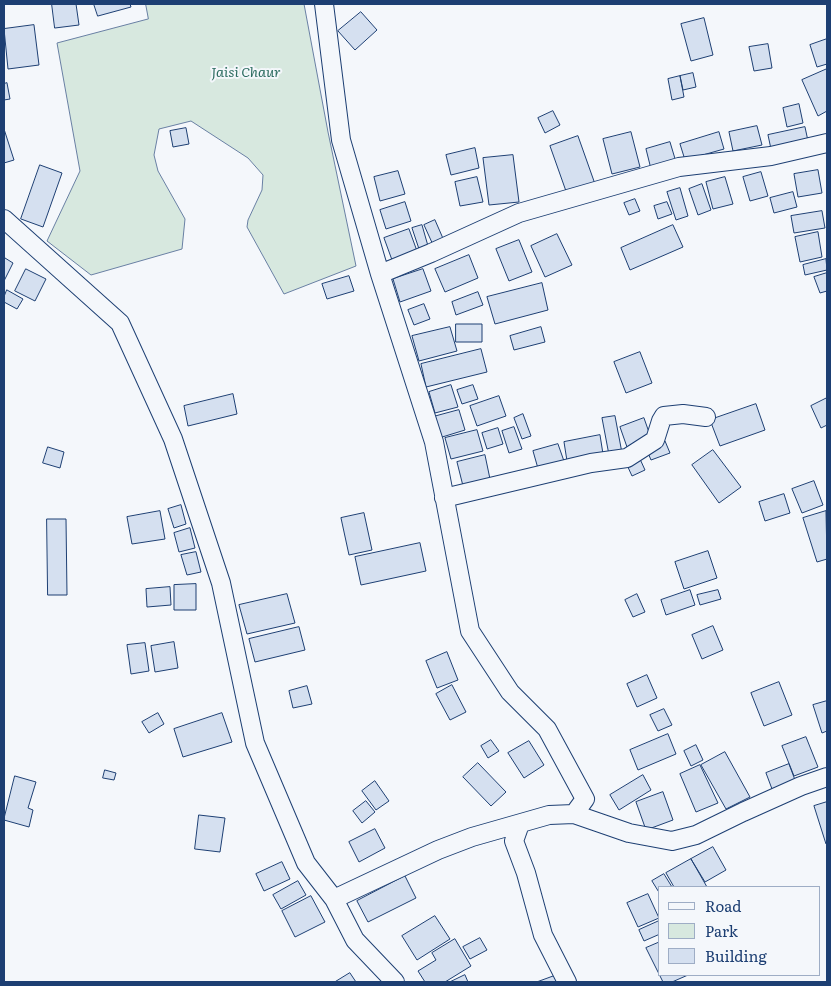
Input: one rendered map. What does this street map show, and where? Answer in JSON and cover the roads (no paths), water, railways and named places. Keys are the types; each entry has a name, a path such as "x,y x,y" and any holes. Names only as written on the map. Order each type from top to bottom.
{"street":[{"path":"324,4 341,140 380,274 434,442 470,631 510,692 547,729 585,799 574,814"},
{"path":"380,274 431,254 519,213 679,167 770,156 827,143"},
{"path":"4,219 120,323 173,439 222,583 255,743 306,863 334,898 355,940 395,982"},
{"path":"444,498 591,462 627,458 655,440 664,416 683,414 706,417"},
{"path":"334,898 438,850 549,815 574,814 629,833 672,841 696,835 801,786 827,777"},
{"path":"520,824 514,841 526,873 543,935 567,982"}],"park label":[{"name":"Jaisi Chaur","path":"246,73"}]}
